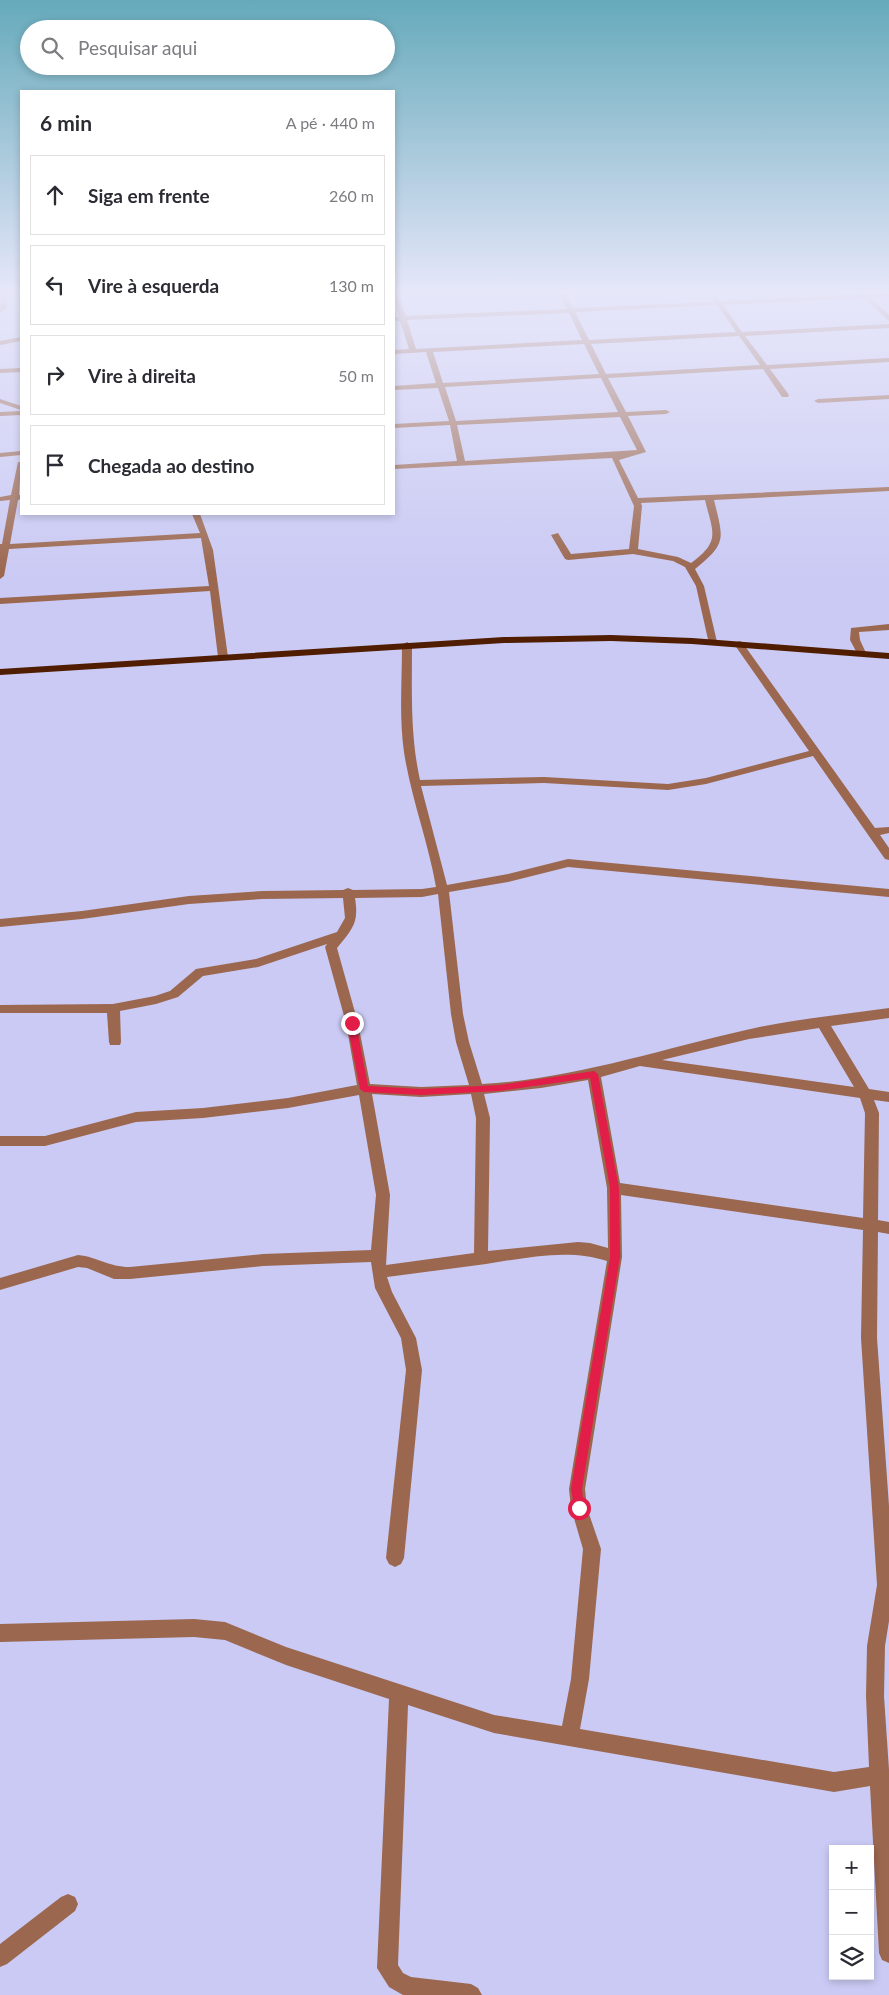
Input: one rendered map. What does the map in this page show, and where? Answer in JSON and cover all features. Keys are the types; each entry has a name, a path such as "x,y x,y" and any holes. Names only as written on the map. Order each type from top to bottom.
{"main road":[{"path":"0,672 407,645 504,640 611,638 712,642 889,656"}],"street":[{"path":"395,388 439,386"},
{"path":"441,386 453,423 462,464"},
{"path":"395,467 605,456 618,457 642,452 610,386"},
{"path":"779,386 785,395"},
{"path":"818,401 889,397"},
{"path":"0,401 19,407"},
{"path":"395,426 666,412"},
{"path":"0,414 20,413"},
{"path":"0,455 20,453"},
{"path":"618,457 638,512 634,529 633,551"},
{"path":"0,576 3,547 17,498 20,472"},
{"path":"635,501 889,489"},
{"path":"0,499 17,498"},
{"path":"691,568 708,556 715,548 718,540 709,498"},
{"path":"196,515 205,535 223,657"},
{"path":"3,547 205,535"},
{"path":"555,535 568,557 633,551 675,558 691,568 700,586 712,642"},
{"path":"0,601 213,588"},
{"path":"861,653 855,640 854,630 889,627"},
{"path":"739,644 889,856"},
{"path":"407,645 409,751 415,782 443,890 460,1029 468,1066 477,1089 484,1118 481,1258"},
{"path":"415,782 544,780 668,787 706,781 816,752"},
{"path":"873,832 889,830"},
{"path":"0,924 189,900 348,892 422,893 508,878 568,863 889,893"},
{"path":"348,892 352,912 350,925 331,946 352,1023 380,1169 382,1196 378,1264 380,1284 385,1297 404,1327 413,1348 414,1370 395,1558"},
{"path":"0,1009 113,1008 156,1000 174,994 200,972 258,963 342,935"},
{"path":"113,1008 115,1042"},
{"path":"0,1141 45,1141 136,1117 263,1106 364,1089 421,1092 540,1083 594,1074 638,1061 749,1034 889,1013"},
{"path":"822,1023 865,1094 872,1113 869,1338 886,1585 876,1646 875,1696 884,1778 889,1953"},
{"path":"638,1061 889,1098"},
{"path":"569,1738 581,1669 592,1550 579,1508 577,1489 615,1257 614,1188 594,1074"},
{"path":"614,1188 889,1228"},
{"path":"0,1284 78,1261 88,1262 114,1273 130,1273 262,1260 378,1264 481,1258 578,1248 590,1249 615,1257"},
{"path":"0,1633 194,1628 224,1631 286,1656 494,1724 834,1782 884,1778"},
{"path":"398,1693 388,1968 396,1980 410,1987 471,1995"},
{"path":"0,1957 68,1904"}],"route":[{"path":"352,1023 364,1089 421,1092 499,1088 594,1074 614,1188 615,1257 577,1489 579,1508"}]}
